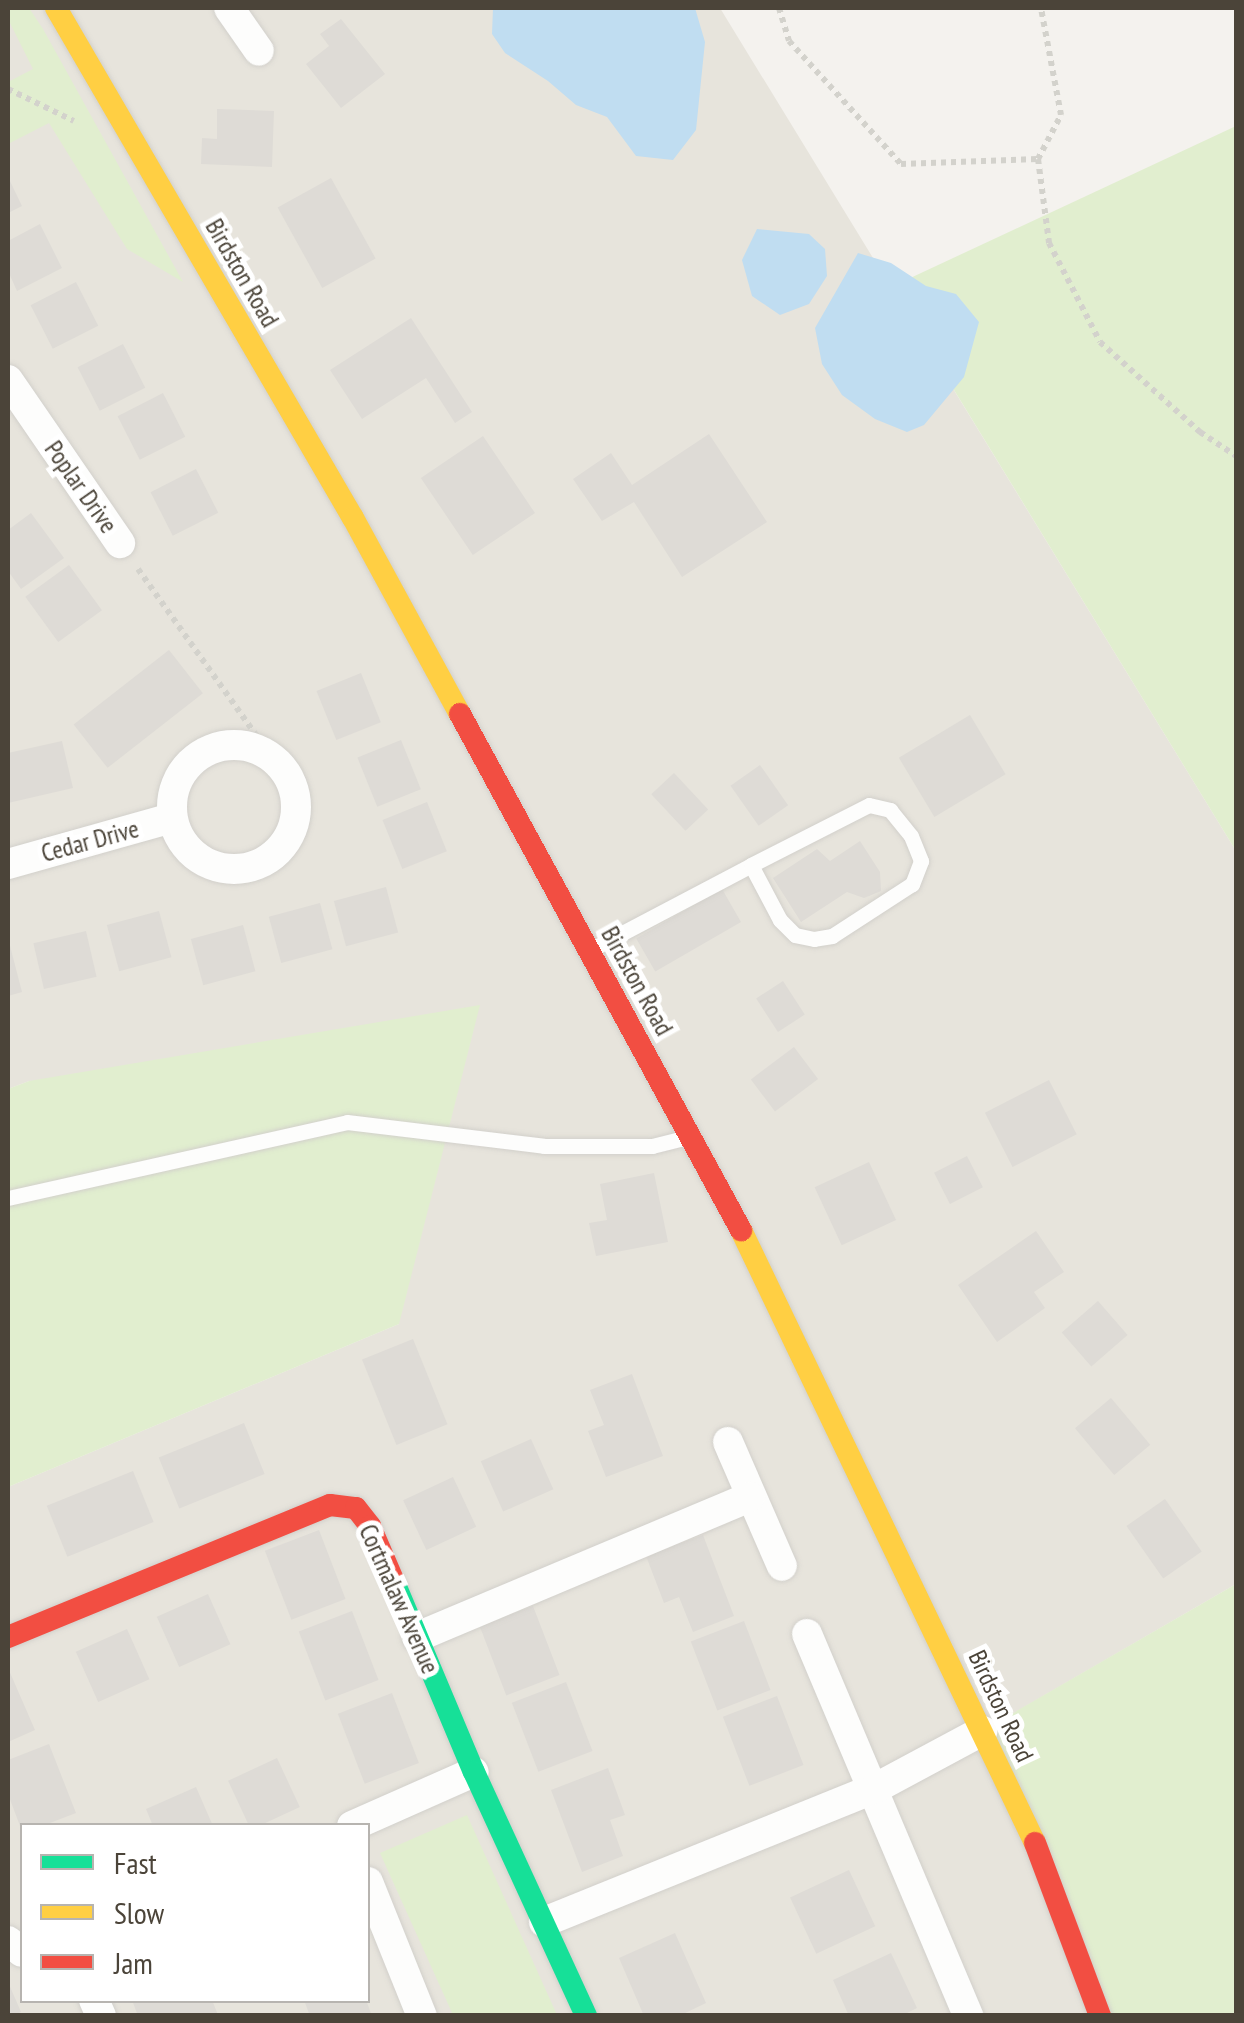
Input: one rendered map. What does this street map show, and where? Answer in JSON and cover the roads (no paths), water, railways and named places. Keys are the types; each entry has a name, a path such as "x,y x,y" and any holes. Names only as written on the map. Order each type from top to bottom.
{"main road":[{"name":"Birdston Road","path":"56,8 354,518 770,1283 1032,1834 1100,2016"},
{"name":"Cortmalaw Avenue","path":"8,1637 330,1505 356,1508 370,1526 474,1772 586,2016"}],"street":[{"path":"230,8 258,52"},
{"name":"Poplar Drive","path":"8,381 120,543"},
{"name":"Cedar Drive","path":"230,744 252,747 271,756 286,772 294,791 296,812 292,832 266,862 227,870 208,864 179,838 172,818 179,777 192,761 230,744"},
{"name":"Cedar Drive","path":"8,864 172,818"},
{"path":"728,1442 782,1566"},
{"path":"416,1637 750,1498"},
{"path":"807,1634 968,2016"},
{"path":"544,1922 874,1789 982,1731"},
{"path":"359,1823 474,1772"},
{"path":"370,1887 422,2016"}],"lane":[{"path":"589,951 751,865 868,804 890,810 911,836 921,862 912,884 832,936 814,939 796,935 780,920 751,865"},
{"path":"8,1198 347,1122 544,1146 652,1146 690,1136"}],"water":[{"path":"493,8 695,8 705,42 696,130 673,160 636,156 607,117 576,105 505,53 492,34"},
{"path":"757,229 809,234 825,249 827,276 809,304 780,315 752,296 742,260"},
{"path":"858,253 891,263 926,286 956,294 979,322 964,377 924,425 907,432 875,419 842,395 822,364 815,328"}]}
